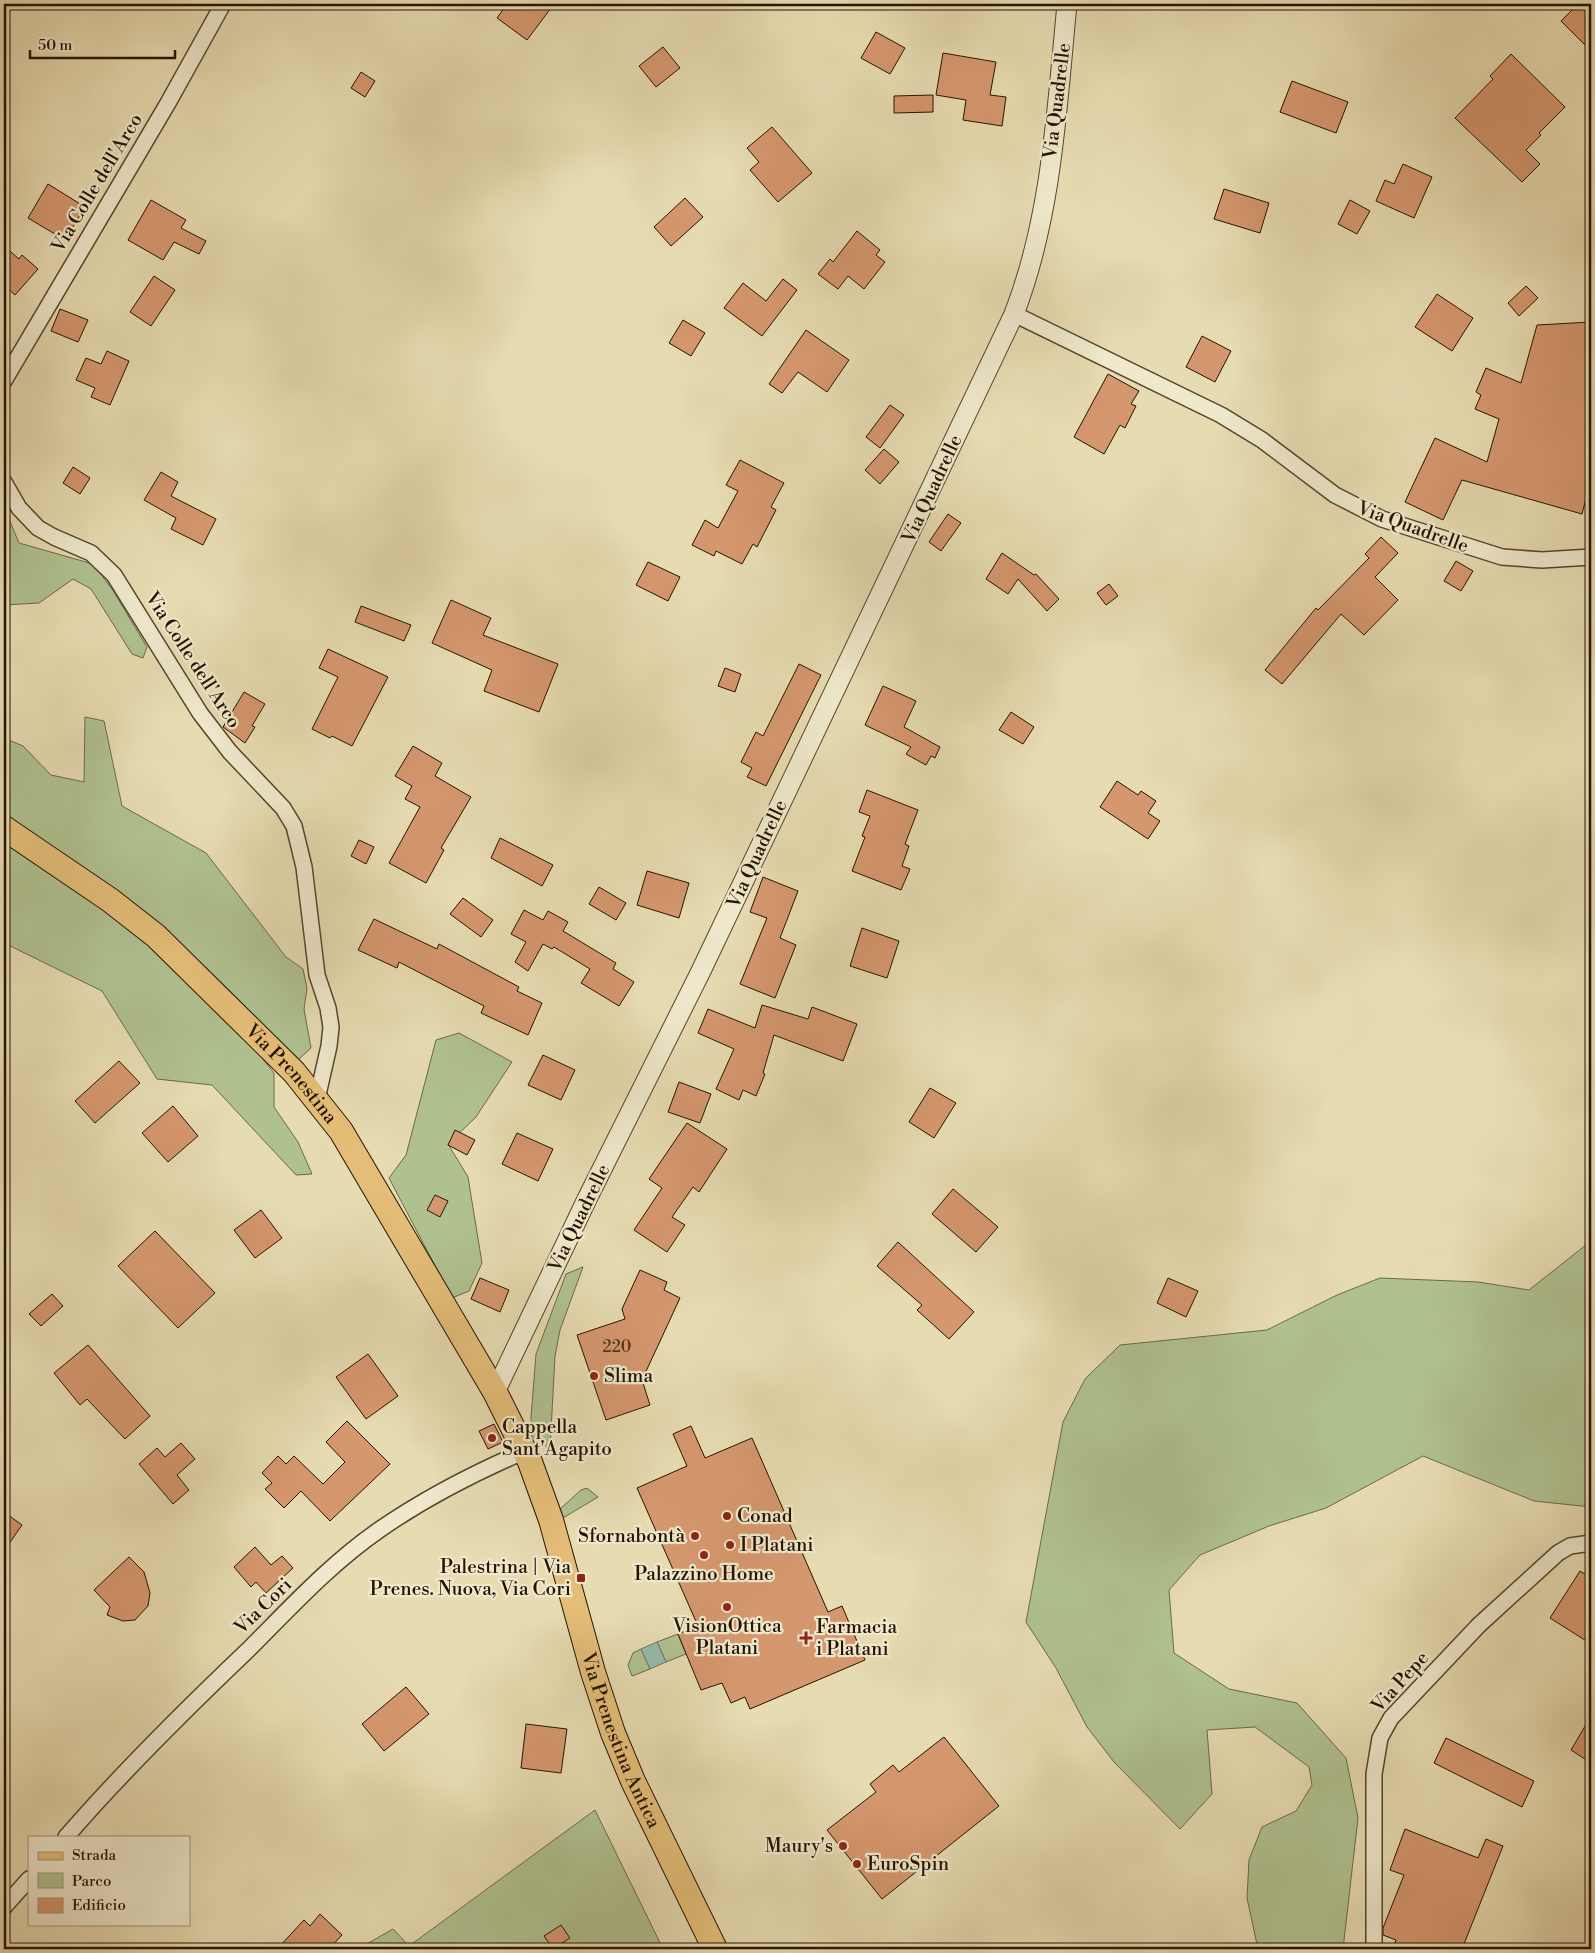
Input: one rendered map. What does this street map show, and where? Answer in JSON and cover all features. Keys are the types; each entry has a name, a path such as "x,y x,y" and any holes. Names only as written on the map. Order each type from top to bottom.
{"main road":[{"name":"Via Prenestina","path":"4,828 110,900 146,928 286,1064 317,1098 346,1137 495,1392 525,1451"},
{"name":"Via Prenestina Antica","path":"525,1451 551,1520 593,1672 613,1733 634,1781 715,1949"}],"street":[{"name":"Via Colle dell'Arco","path":"4,381 168,103 223,4"},
{"name":"Via Quadrelle","path":"495,1392 587,1199 700,973 1014,314 1030,266 1047,179 1067,4"},
{"name":"Via Quadrelle","path":"1014,314 1221,415 1274,449 1335,496 1382,520 1502,557 1542,560 1591,557"},
{"name":"Via Colle dell'Arco","path":"4,482 19,508 38,528 48,535 91,553 114,575 200,713 230,752 282,808 294,826 302,861 317,975 328,1008 331,1027 328,1051 317,1098"},
{"name":"Via Cori","path":"67,1836 103,1794 153,1743 345,1556 380,1529 469,1476 525,1451"},
{"name":"Via Pepe","path":"1374,1949 1374,1774 1376,1752 1383,1731 1396,1712 1474,1631 1558,1553 1570,1546 1591,1543"},
{"path":"4,1907 28,1880"}],"green space":[{"path":"4,507 19,543 93,564 112,589 147,647 143,658 132,654 91,589 73,579 39,603 4,605"},
{"path":"85,717 104,721 122,806 206,853 286,957 303,969 307,988 304,1009 311,1048 297,1061 4,820 4,738 23,746 51,775 84,782"},
{"path":"4,835 124,919 231,1019 274,1073 274,1107 298,1142 312,1174 296,1175 212,1085 157,1079 102,991 4,943"},
{"path":"459,1033 512,1062 476,1117 448,1144 468,1177 482,1263 469,1291 452,1298 389,1178 406,1155 436,1040"},
{"path":"1591,1241 1591,1507 1534,1501 1423,1456 1326,1508 1269,1526 1200,1555 1169,1590 1174,1653 1229,1689 1297,1703 1346,1758 1358,1818 1343,1949 1258,1949 1247,1898 1249,1860 1262,1827 1296,1811 1312,1785 1309,1767 1255,1727 1207,1730 1212,1794 1180,1829 1114,1762 1087,1727 1056,1668 1026,1622 1063,1422 1085,1379 1120,1345 1267,1330 1337,1295 1380,1278 1478,1282 1529,1290"},
{"path":"583,1267 560,1330 555,1356 550,1449 532,1437 531,1417 536,1354 566,1274"},
{"path":"587,1488 598,1497 563,1518 560,1509 581,1490"},
{"path":"678,1634 686,1654 666,1662 657,1642"},
{"path":"641,1649 650,1669 632,1676 628,1665 633,1653"},
{"path":"595,1810 663,1949 362,1949 365,1945 393,1929 409,1946"}],"shaded area":[{"path":"657,1642 666,1662 650,1669 641,1649"}],"building":[{"path":"507,4 554,4 527,40 497,18"},
{"path":"1578,4 1591,4 1591,51 1561,21"},
{"path":"876,32 905,48 890,74 861,58"},
{"path":"663,47 680,68 656,87 639,66"},
{"path":"943,53 996,62 990,95 1006,97 1002,126 963,120 966,100 936,95"},
{"path":"1511,54 1565,107 1539,133 1541,135 1526,150 1540,164 1522,182 1455,118 1493,79 1490,76"},
{"path":"361,72 375,81 365,97 351,88"},
{"path":"1292,81 1348,102 1336,133 1280,112"},
{"path":"933,95 933,112 894,113 894,96"},
{"path":"772,127 812,173 778,202 750,170 759,162 747,148"},
{"path":"1403,164 1432,177 1414,218 1376,201 1385,180 1394,184"},
{"path":"48,184 85,207 65,240 28,218"},
{"path":"1224,189 1269,203 1260,233 1214,219"},
{"path":"685,198 703,217 671,246 654,227"},
{"path":"151,200 186,220 181,228 206,241 199,254 174,242 163,260 128,240"},
{"path":"1350,200 1370,211 1357,234 1338,224"},
{"path":"857,231 880,250 876,255 885,262 864,289 848,276 838,289 818,274 830,259 833,262"},
{"path":"4,246 19,259 22,255 38,269 15,295 4,285"},
{"path":"154,276 175,290 151,326 130,312"},
{"path":"783,279 797,290 762,336 724,308 743,283 766,301"},
{"path":"1526,286 1538,298 1519,316 1508,303"},
{"path":"1437,294 1473,318 1452,351 1415,327"},
{"path":"60,309 88,320 78,342 51,331"},
{"path":"683,320 705,333 691,356 669,343"},
{"path":"1591,322 1591,480 1582,514 1462,480 1443,520 1405,502 1435,438 1487,462 1499,419 1475,409 1481,395 1476,392 1486,368 1521,383 1537,325"},
{"path":"806,330 849,360 827,392 798,372 782,393 769,384"},
{"path":"1202,336 1231,351 1215,382 1186,367"},
{"path":"107,351 129,361 110,405 91,397 95,388 76,380 86,358 101,364"},
{"path":"1108,374 1139,391 1131,404 1136,406 1125,428 1120,425 1104,454 1074,437"},
{"path":"890,405 904,415 880,448 866,437"},
{"path":"884,449 899,462 880,484 865,470"},
{"path":"740,460 784,483 771,507 776,510 757,547 753,544 742,564 716,551 714,556 692,545 705,520 718,528 738,491 726,485"},
{"path":"73,467 90,478 80,494 63,483"},
{"path":"161,472 178,482 171,496 216,519 203,545 171,529 176,518 144,500"},
{"path":"948,514 961,523 941,551 929,542"},
{"path":"1381,537 1398,553 1375,577 1398,600 1364,635 1341,614 1282,684 1265,670 1316,608 1318,610 1369,558 1365,554"},
{"path":"1002,553 1034,575 1036,574 1059,599 1047,611 1018,579 1008,594 986,579"},
{"path":"1456,561 1473,571 1461,591 1444,581"},
{"path":"648,562 680,577 668,601 636,585"},
{"path":"1109,584 1118,596 1106,605 1097,593"},
{"path":"451,600 491,618 483,635 558,664 539,712 484,691 492,670 432,643"},
{"path":"361,606 411,625 404,641 355,622"},
{"path":"328,649 388,677 352,746 312,729 338,677 319,668"},
{"path":"799,664 821,675 766,786 747,777 752,768 741,762 756,732 763,736"},
{"path":"725,668 741,674 735,692 718,686"},
{"path":"883,686 916,701 904,727 940,747 935,758 931,756 926,765 906,754 911,747 865,725"},
{"path":"244,692 265,704 252,726 255,727 245,743 223,727"},
{"path":"1011,712 1034,727 1023,744 999,730"},
{"path":"413,746 442,763 435,776 471,797 441,848 444,850 426,883 389,863 420,807 405,799 412,786 395,776"},
{"path":"1117,781 1138,795 1141,791 1156,801 1148,813 1160,821 1148,839 1100,807"},
{"path":"867,790 918,810 905,844 909,846 902,866 910,869 901,890 852,871 865,837 862,836 870,816 859,812"},
{"path":"500,838 553,865 542,886 491,858"},
{"path":"359,840 374,847 366,864 351,856"},
{"path":"647,871 689,883 679,918 637,905"},
{"path":"763,877 798,891 780,938 796,945 775,998 740,984 767,918 750,912"},
{"path":"599,887 626,903 616,920 589,904"},
{"path":"463,898 493,920 481,937 450,914"},
{"path":"524,910 543,920 548,911 568,922 563,931 616,963 613,969 634,982 619,1006 581,983 590,969 554,947 552,949 543,944 528,971 515,962 526,942 511,934"},
{"path":"374,919 437,949 439,944 519,987 517,991 542,1003 528,1035 481,1013 484,1006 399,962 397,968 358,950"},
{"path":"862,928 899,941 887,978 850,966"},
{"path":"762,1005 808,1019 812,1007 857,1024 843,1061 774,1035 763,1073 765,1074 756,1096 743,1090 739,1100 716,1089 734,1049 698,1033 708,1009 755,1028"},
{"path":"543,1055 575,1070 561,1100 528,1085"},
{"path":"119,1061 140,1083 95,1123 75,1101"},
{"path":"679,1082 711,1094 700,1123 668,1112"},
{"path":"930,1088 956,1103 934,1138 909,1122"},
{"path":"173,1106 198,1136 168,1162 142,1133"},
{"path":"687,1123 727,1149 699,1192 693,1187 672,1217 685,1225 667,1252 634,1230 662,1188 649,1179"},
{"path":"455,1130 475,1140 467,1155 448,1145"},
{"path":"517,1133 553,1149 538,1181 502,1164"},
{"path":"953,1189 998,1227 976,1252 932,1214"},
{"path":"435,1195 448,1201 440,1217 427,1210"},
{"path":"261,1210 282,1238 255,1258 234,1230"},
{"path":"155,1231 215,1293 178,1328 118,1266"},
{"path":"898,1242 974,1312 949,1339 917,1310 922,1305 877,1266"},
{"path":"640,1270 667,1282 664,1290 680,1298 642,1380 650,1405 606,1420 577,1335 625,1319 622,1309"},
{"path":"480,1278 509,1290 500,1312 471,1299"},
{"path":"1168,1278 1198,1291 1186,1317 1157,1303"},
{"path":"52,1294 63,1306 41,1326 29,1314"},
{"path":"88,1345 150,1416 125,1439 87,1399 80,1405 54,1373"},
{"path":"368,1354 398,1396 366,1419 336,1377"},
{"path":"347,1421 390,1464 330,1521 301,1491 284,1508 265,1489 272,1483 262,1473 278,1456 286,1464 294,1456 323,1484 345,1462 326,1442"},
{"name":"Cappella Sant'Agapito","path":"494,1424 503,1442 488,1449 479,1431"},
{"name":"I Platani","path":"691,1426 705,1458 752,1438 828,1612 842,1606 865,1660 750,1709 745,1697 731,1703 722,1683 701,1690 678,1634 698,1626 637,1488 687,1466 673,1434"},
{"path":"181,1443 195,1459 177,1475 189,1490 173,1504 139,1464 157,1448 165,1457"},
{"path":"4,1512 22,1525 4,1551"},
{"path":"255,1547 271,1565 282,1556 293,1568 266,1593 256,1582 251,1587 234,1567"},
{"path":"129,1557 144,1572 150,1593 148,1606 135,1620 123,1621 107,1615 110,1607 94,1590"},
{"path":"1580,1571 1591,1578 1591,1644 1550,1618"},
{"path":"406,1687 429,1714 384,1751 362,1724"},
{"path":"1591,1716 1591,1763 1571,1750"},
{"path":"526,1724 567,1729 561,1773 521,1768"},
{"path":"944,1737 999,1806 882,1899 827,1830 876,1792 870,1784 893,1765 899,1772"},
{"path":"1446,1738 1534,1781 1522,1807 1434,1763"},
{"path":"1405,1829 1478,1858 1486,1839 1503,1846 1462,1949 1393,1949 1396,1940 1383,1935 1383,1928 1404,1875 1390,1870"},
{"path":"320,1914 342,1935 329,1949 277,1949 304,1920 310,1926"},
{"path":"561,1925 570,1938 553,1949 544,1936"}],"place":[{"name":"Slima","path":"594,1376"},
{"name":"Cappella Sant'Agapito","path":"492,1438"},
{"name":"Conad","path":"727,1516"},
{"name":"Sfornabontà","path":"695,1536"},
{"name":"I Platani","path":"730,1545"},
{"name":"Palazzino Home","path":"704,1555"},
{"name":"Palestrina | Via Prenes. Nuova, Via Cori","path":"581,1578"},
{"name":"VisionOttica Platani","path":"727,1607"},
{"name":"Farmacia i Platani","path":"806,1638"},
{"name":"Maury's","path":"843,1846"},
{"name":"EuroSpin","path":"857,1864"}]}
